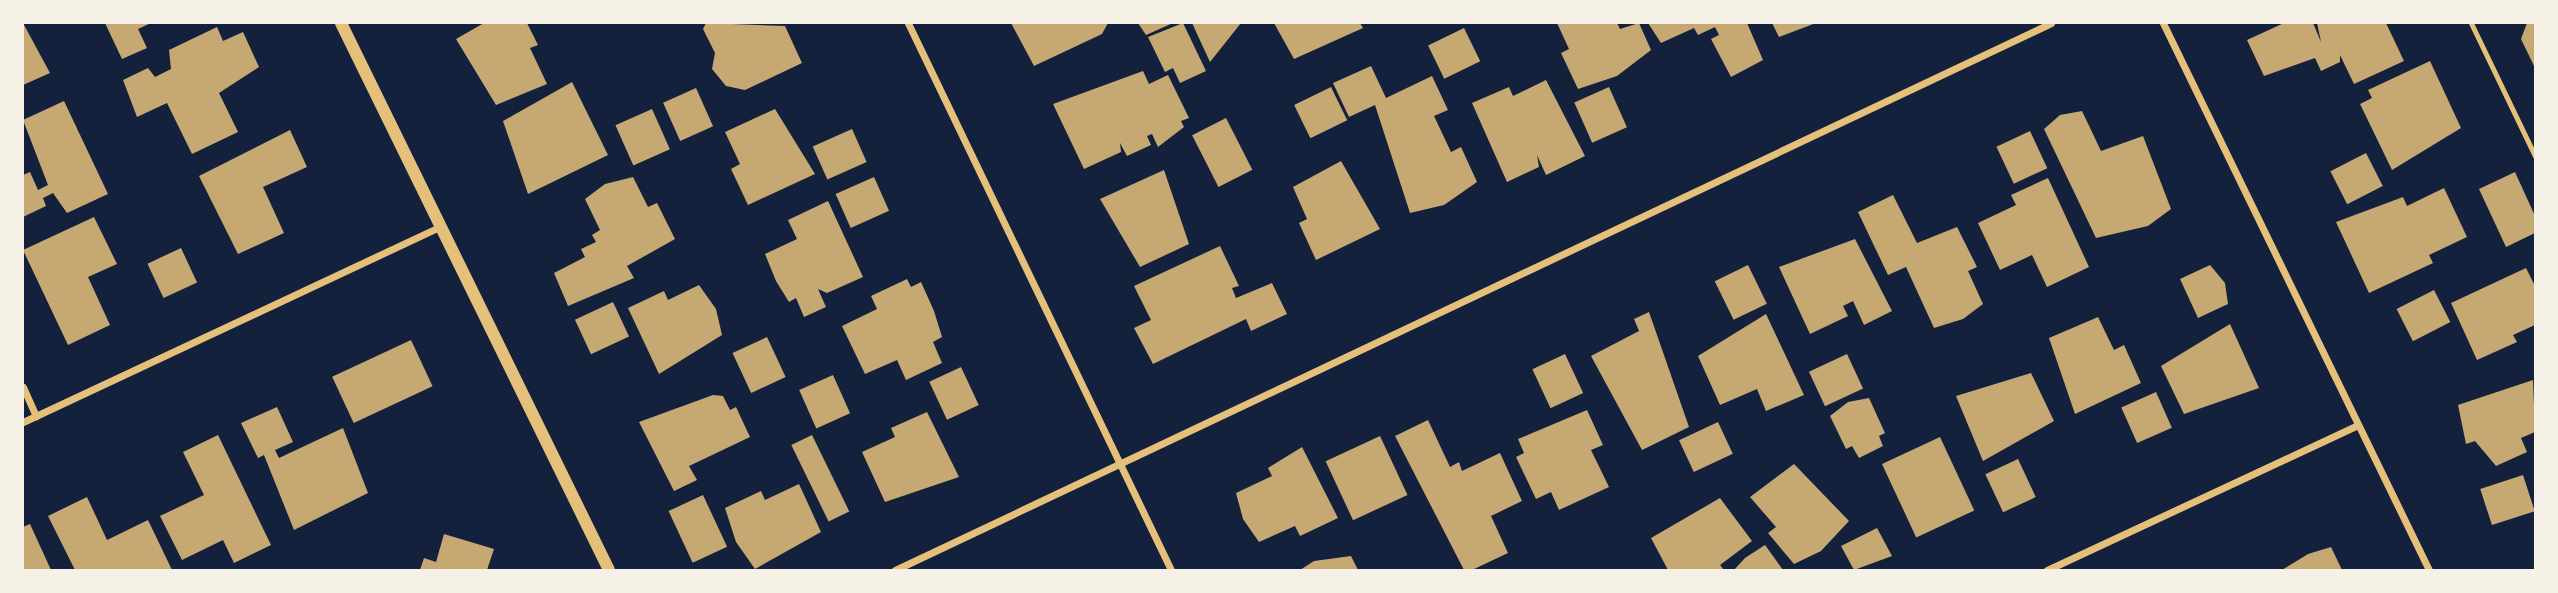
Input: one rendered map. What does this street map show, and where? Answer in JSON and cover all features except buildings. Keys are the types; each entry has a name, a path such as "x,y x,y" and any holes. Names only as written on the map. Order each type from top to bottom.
{"street":[{"path":"341,23 609,570"},
{"path":"908,23 1171,570"},
{"path":"895,570 1121,466 2051,23"},
{"path":"2162,23 2429,570"},
{"path":"23,422 440,227"},
{"path":"23,387 36,416"},
{"path":"2048,570 2358,425"}],"lane":[{"path":"2471,23 2535,156"}]}
